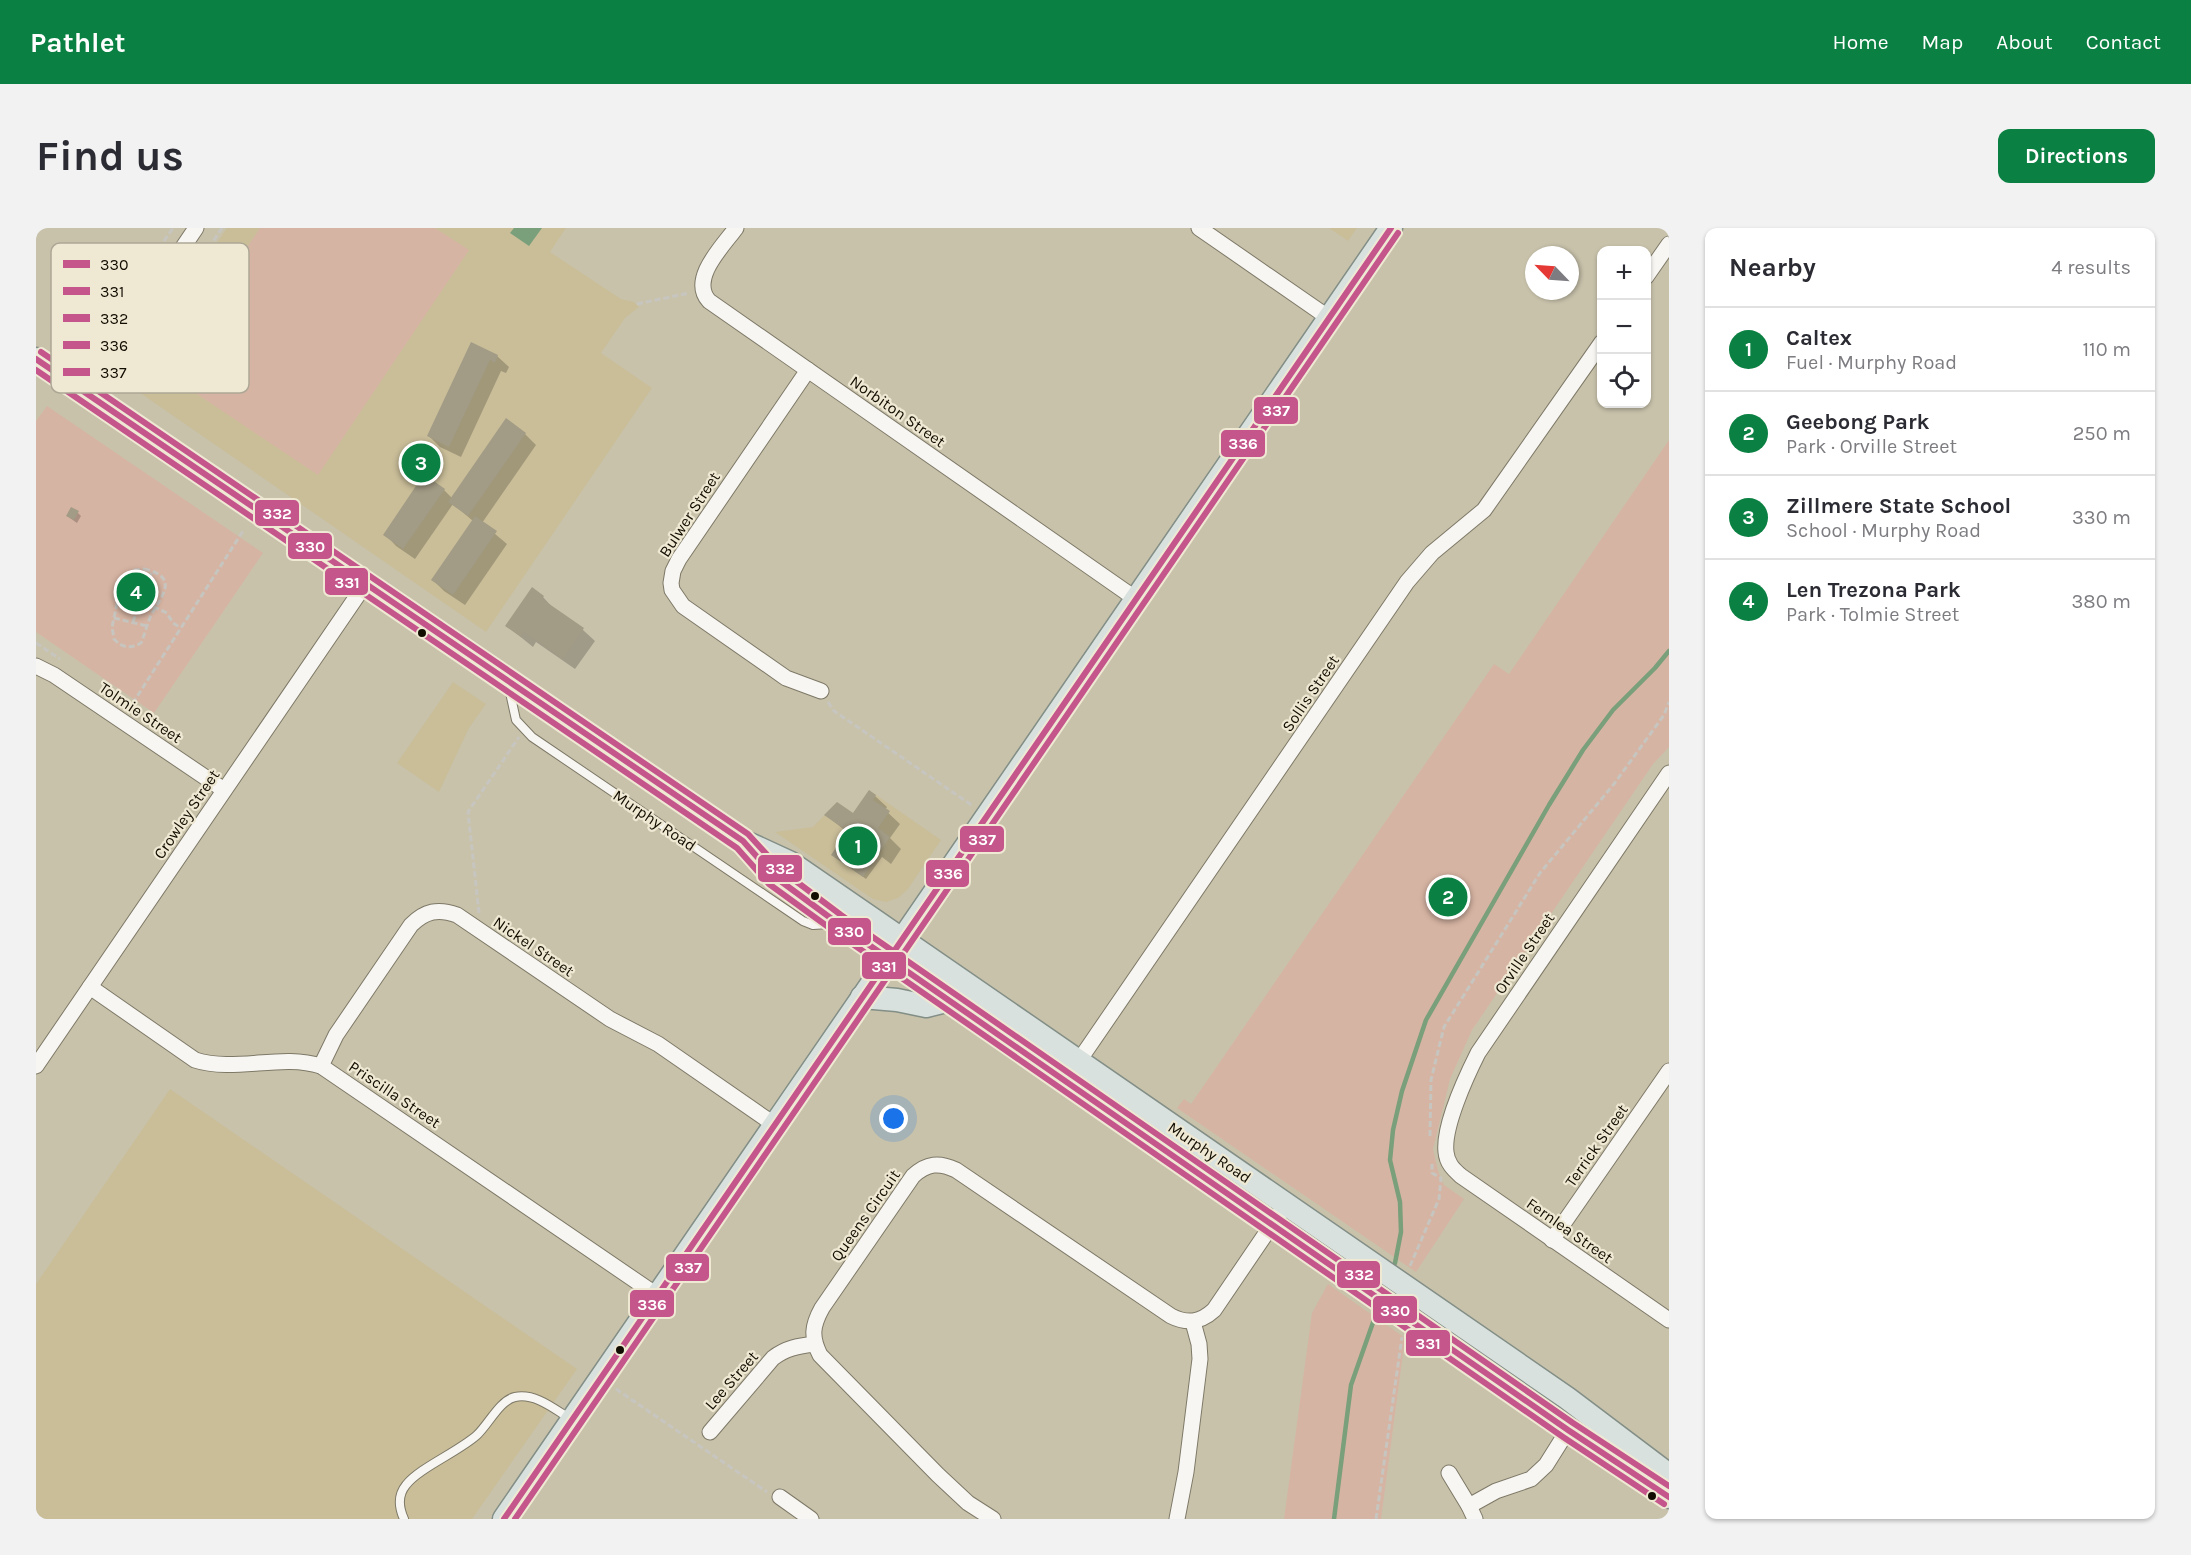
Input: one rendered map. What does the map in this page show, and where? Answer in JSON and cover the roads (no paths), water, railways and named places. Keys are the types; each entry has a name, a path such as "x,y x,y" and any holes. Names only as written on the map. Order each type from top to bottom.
{"main road":[{"path":"504,1519 1391,228"},
{"name":"Murphy Road","path":"36,359 51,369"},
{"name":"Murphy Road","path":"86,393 743,841 791,863 1567,1398 1669,1475"},
{"name":"Murphy Road","path":"743,841 775,877 836,922 1568,1430 1669,1497"},
{"path":"862,997 897,1000 926,1006 950,1000"}],"street":[{"path":"186,243 196,228"},
{"name":"Norbiton Street","path":"736,228 707,269 703,290 705,296 717,307 1136,599"},
{"path":"1199,228 1329,318"},
{"path":"1651,271 1669,244"},
{"name":"Sollis Street","path":"1065,1080 1407,582 1432,553 1484,510 1597,349"},
{"name":"Bulwer Street","path":"808,370 679,559 673,571 671,583 676,598 692,614 786,678 821,691"},
{"name":"Crowley Street","path":"36,1066 366,583"},
{"name":"Tolmie Street","path":"36,666 54,675 224,790"},
{"name":"Orville Street","path":"1451,1167 1446,1151 1448,1130 1466,1078 1478,1053 1669,773"},
{"name":"Nickel Street","path":"321,1066 336,1035 411,925 418,918 433,911 449,912 457,915 610,1019 658,1044 775,1125"},
{"name":"Priscilla Street","path":"90,987 187,1055 203,1063 307,1063 321,1066 658,1296"},
{"name":"Terrick Street","path":"1552,1240 1669,1071"},
{"name":"Queens Circuit","path":"814,1344 813,1328 822,1308 907,1184 920,1170 939,1163 956,1170 1171,1316 1193,1322"},
{"name":"Fernlea Street","path":"1451,1167 1669,1320"},
{"path":"1177,1519 1186,1472 1200,1359 1199,1344 1193,1322 1214,1310 1286,1204"},
{"path":"814,1344 828,1364 938,1475 968,1503 993,1519"},
{"name":"Lee Street","path":"710,1432 773,1358 783,1350 814,1344"},
{"path":"1449,1473 1472,1512 1496,1491 1531,1479 1546,1465 1568,1430"},
{"path":"780,1497 803,1517"}],"lane":[{"name":"Murphy Road","path":"508,680 513,712 523,730 803,921 823,925 836,922"},
{"path":"404,1519 399,1501 405,1486 414,1477 475,1437 512,1397 525,1396 538,1399 572,1420"}],"waterway":[{"path":"1395,1263 1401,1232 1400,1202 1390,1160 1393,1130 1402,1091 1426,1020 1583,750 1613,710 1669,651"},
{"path":"1334,1519 1351,1385 1376,1314"}],"place":[{"name":"Zillmere State School","path":"421,463"},
{"name":"Len Trezona Park","path":"136,592"},
{"name":"Caltex","path":"858,846"},
{"name":"Geebong Park","path":"1448,897"}]}
